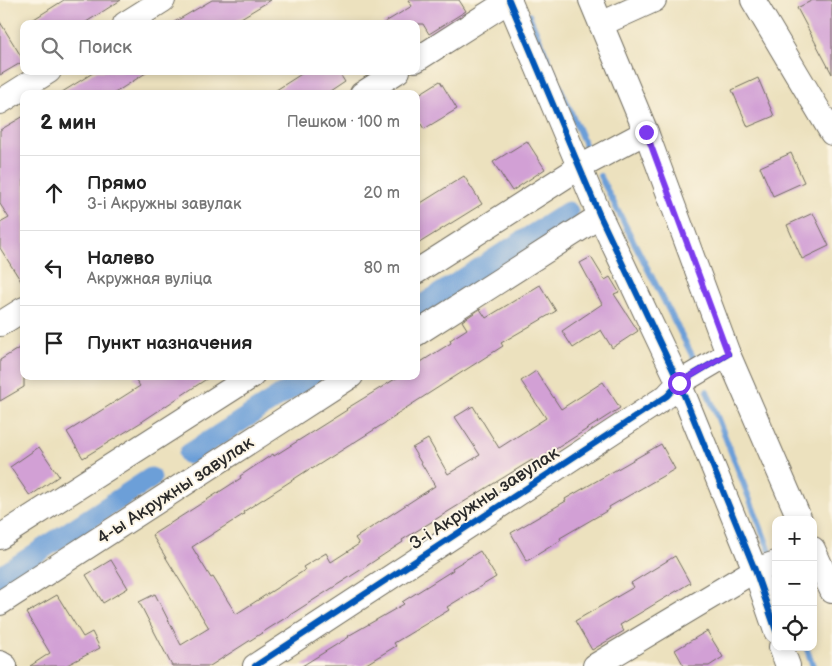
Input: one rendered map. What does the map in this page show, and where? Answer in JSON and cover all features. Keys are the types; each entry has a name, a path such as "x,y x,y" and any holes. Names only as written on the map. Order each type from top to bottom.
{"street":[{"path":"131,20 163,0"},
{"path":"420,57 510,0 600,216 765,566 772,607"},
{"path":"590,0 602,24 646,132 728,354 798,516"},
{"path":"602,24 654,0"},
{"path":"753,0 832,133"},
{"path":"0,102 43,75"},
{"path":"368,90 392,75"},
{"path":"420,269 580,167 646,132"},
{"path":"420,331 600,216"},
{"path":"0,324 20,312"},
{"name":"3-і Акружны завулак","path":"255,666 667,396 679,383 728,354"},
{"path":"0,537 246,380"},
{"name":"4-ы Акружны завулак","path":"0,603 345,380"},
{"path":"817,558 832,591"},
{"path":"595,666 765,566"},
{"path":"782,651 788,666"},
{"path":"0,663 5,666"}],"building":[{"path":"64,0 121,0 89,20 32,20"},
{"path":"212,0 271,0 238,20 178,20"},
{"path":"408,0 459,0 466,11 429,34 423,24 420,24 420,20 389,20 412,6"},
{"path":"813,0 832,0 832,74 797,8"},
{"path":"0,22 20,54 20,63 0,75"},
{"path":"90,75 143,75 119,90 65,90"},
{"path":"300,75 341,75 345,82 333,90 276,90"},
{"path":"758,78 774,116 748,127 732,90"},
{"path":"440,81 457,109 424,129 420,122 420,94"},
{"path":"20,118 20,280 0,248 0,223 9,218 0,204 0,130"},
{"path":"527,141 545,169 512,191 493,162"},
{"path":"791,153 804,182 773,196 760,167"},
{"path":"464,176 482,204 420,243 420,204"},
{"path":"813,213 829,246 802,259 787,225"},
{"path":"591,257 605,280 610,277 619,292 614,294 638,331 612,348 601,330 573,348 562,331 602,304 580,263"},
{"path":"540,285 556,311 501,343 503,346 396,416 311,468 192,547 236,614 305,570 303,567 326,553 331,562 359,544 355,538 435,486 412,448 428,439 448,474 480,455 455,417 473,406 499,448 546,418 521,381 536,371 561,409 603,382 620,408 534,463 532,460 402,540 403,542 359,571 210,666 172,666 139,602 155,594 181,645 209,628 152,535 241,478 240,476 273,454 274,456 393,380 420,380 420,362 451,343 450,340 467,329 462,321 480,309 486,318"},
{"path":"20,348 20,380 24,380 24,387 0,401 0,360"},
{"path":"136,380 205,380 83,458 67,432 140,386"},
{"path":"661,444 675,469 609,507 610,509 560,538 561,540 527,561 511,533 566,501 565,499"},
{"path":"39,447 59,476 30,496 10,467"},
{"path":"480,551 496,577 447,607 449,610 394,643 396,646 363,666 302,666 348,636 404,604 402,602"},
{"path":"675,556 690,583 620,625 624,631 592,650 575,621 634,587 631,583"},
{"path":"111,560 128,588 103,603 86,575"},
{"path":"57,595 83,637 92,632 100,648 65,666 30,666 50,653 26,613"},
{"path":"707,631 723,657 709,666 684,666 675,650"}],"waterway":[{"path":"529,15 586,147"},
{"path":"600,176 694,359"},
{"path":"420,306 568,212"},
{"path":"189,454 305,380"},
{"path":"707,391 772,556"},
{"path":"0,577 151,478"},
{"path":"807,651 813,666"}],"cycle path":[{"path":"509,0 600,216 679,383 755,570 772,619"},
{"path":"255,666 667,396 679,383 728,354"}],"route":[{"path":"646,132 728,354 679,383"}]}
